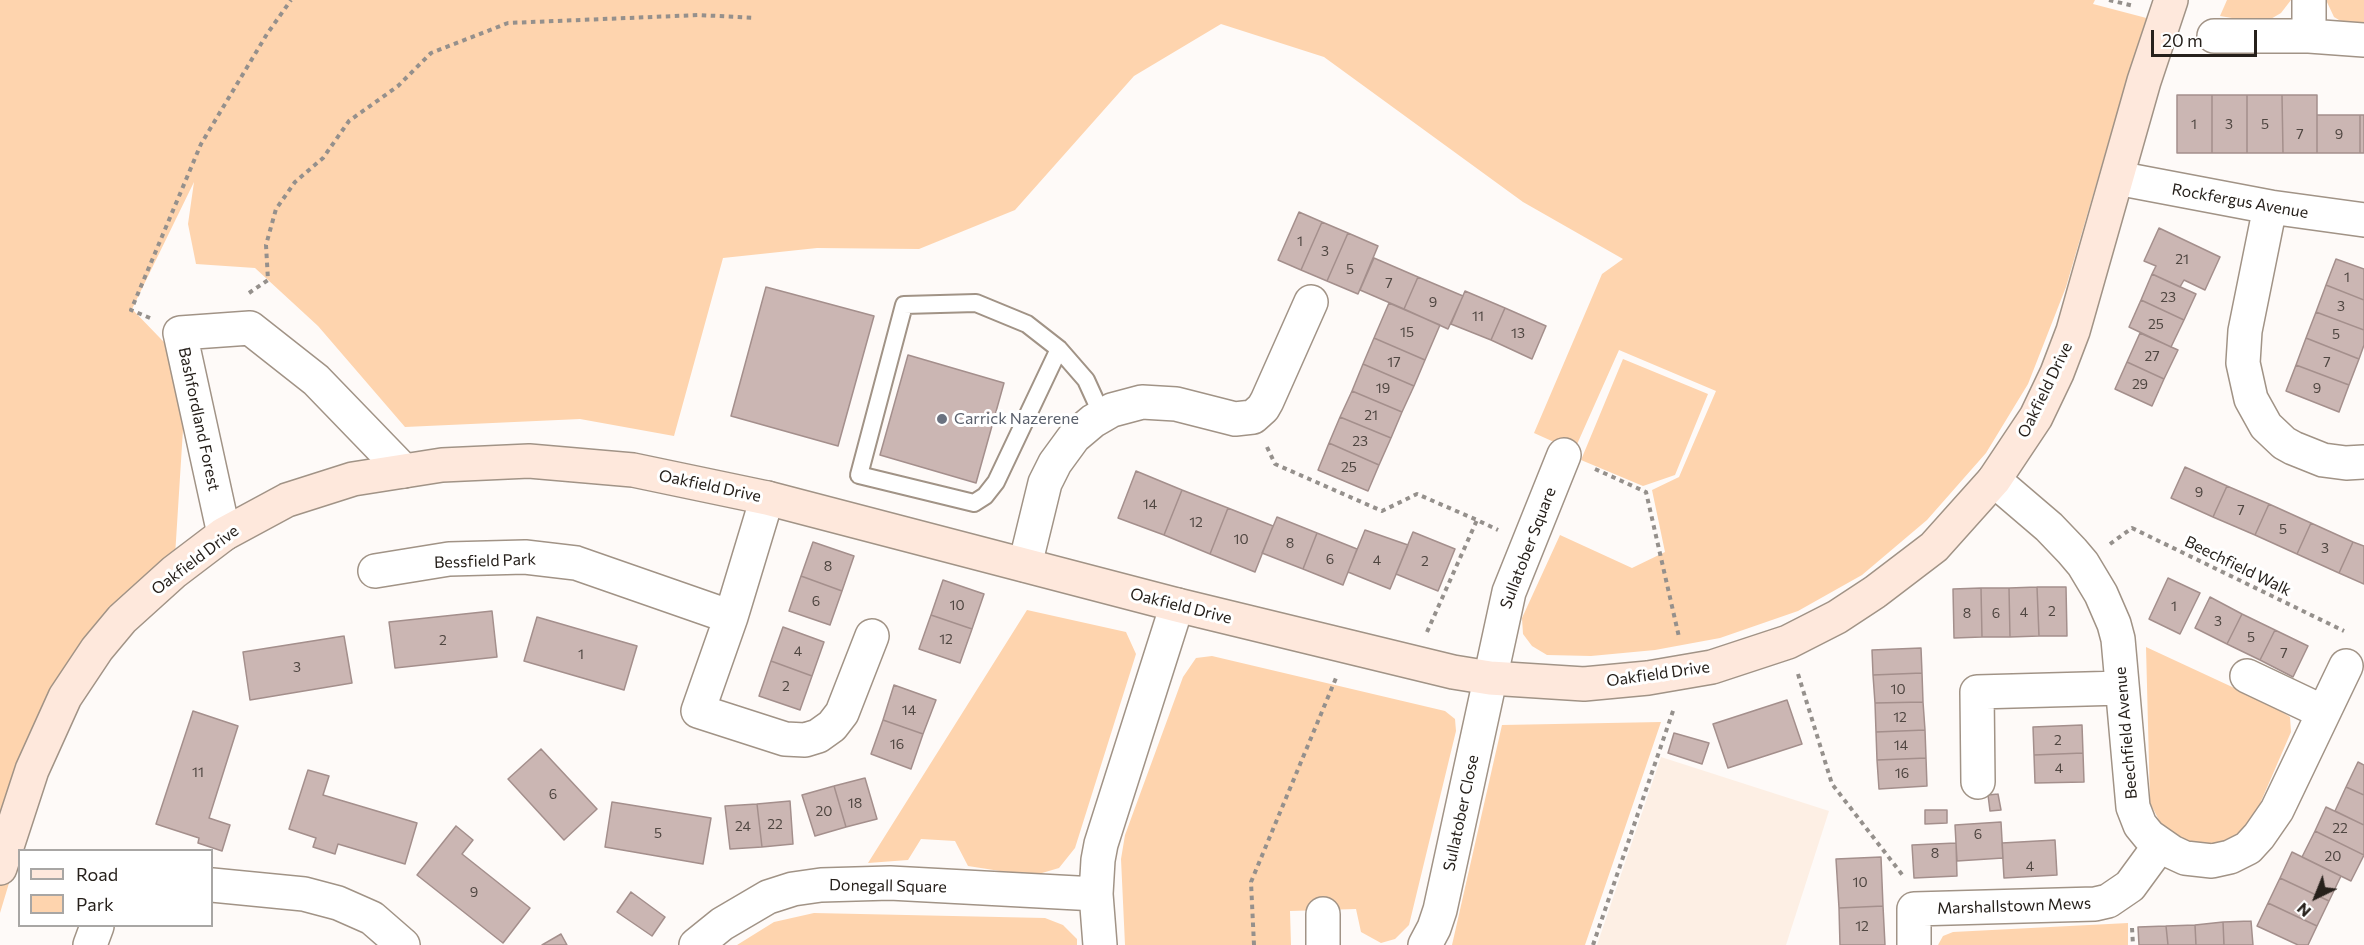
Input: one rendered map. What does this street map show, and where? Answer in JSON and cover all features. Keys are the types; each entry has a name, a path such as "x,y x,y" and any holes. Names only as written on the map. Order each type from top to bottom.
{"street":[{"name":"Oakfield Drive","path":"0,869 32,770 65,697 97,649 122,619 174,572 224,534 286,500 353,479 442,465 529,461 633,470 767,498 1177,605 1413,663 1490,678 1584,684 1648,678 1712,667 1788,642 1837,616 1905,571 1934,547 1994,480 2036,417 2057,373 2073,331 2144,81 2171,0"},
{"path":"2309,0 2309,36"},
{"path":"2214,36 2309,36 2364,40"},
{"name":"Rockfergus Avenue","path":"2117,178 2270,207 2364,220"},
{"path":"2270,207 2245,331 2243,363 2251,399 2266,426 2277,438 2293,448 2324,460 2346,463 2364,462"},
{"path":"1025,566 1048,474 1074,437 1102,415 1131,403 1176,404 1235,419 1253,417 1267,401 1311,302"},
{"name":"Bashfordland Forest","path":"224,534 180,333 250,328 316,380 404,471"},
{"name":"Sullatober Square","path":"1490,678 1509,592 1564,455"},
{"name":"Beechfield Avenue","path":"1994,480 2049,528 2083,564 2101,594 2118,639 2133,807 2140,825 2160,845 2185,858 2212,861 2230,857 2248,848 2277,810 2346,666"},
{"path":"767,498 731,617 698,711 792,740 812,738 828,730 842,713 872,636"},
{"name":"Bessfield Park","path":"375,571 449,558 525,557 565,562 628,580 731,617"},
{"path":"1100,945 1096,894 1098,860 1105,828 1177,605"},
{"path":"2247,676 2323,712"},
{"name":"Sullatober Close","path":"1425,945 1440,910 1490,678"},
{"path":"1978,782 1977,692 2122,688"},
{"name":"Marshallstown Mews","path":"1914,945 1914,909 2095,904 2108,901 2130,886 2160,845"},
{"path":"0,869 18,870"},
{"name":"Donegall Square","path":"696,945 722,924 768,897 793,889 821,885 890,883 1096,894"},
{"path":"213,885 304,894 338,903 372,918 403,945"},
{"path":"90,945 97,927"}],"lane":[{"path":"1059,349 996,482 984,496 974,503 859,475 904,305 976,303 1027,324 1059,349 1086,380 1102,415"}],"path":[{"path":"180,333 131,309 201,144 267,34 291,0"},
{"path":"220,330 237,301 268,280 266,245 276,209 295,182 323,158 349,121 398,86 431,53 508,23 699,15 755,18"},
{"path":"1253,417 1275,464 1382,511 1417,494 1527,544"},
{"path":"1413,663 1477,520"},
{"name":"Beechfield Walk","path":"2083,564 2132,528 2360,639 2346,666"},
{"path":"1788,642 1832,784 1928,908"},
{"path":"1254,945 1251,882 1349,647"}],"shaded area":[{"path":"1661,757 1829,811 1786,945 1597,945"}],"green space":[{"path":"0,0 2095,0 2093,4 2154,20 2124,89 2066,287 2028,384 1986,453 1927,520 1862,575 1798,611 1720,638 1655,650 1591,656 1547,655 1532,646 1523,634 1522,618 1560,535 1632,568 1665,552 1652,490 1679,477 1716,391 1619,350 1574,451 1534,433 1602,274 1623,259 1523,202 1324,57 1221,24 1134,76 1015,210 919,249 817,248 723,258 674,436 580,419 405,427 318,326 255,268 196,264 188,224 194,182 132,309 187,366 174,572 65,697 0,913"},
{"path":"2227,0 2291,0 2281,13 2269,20 2250,21 2220,16"},
{"path":"2326,0 2364,0 2364,27 2344,23 2334,17"},
{"path":"1623,359 1708,394 1675,475 1643,486 1581,460"},
{"path":"1027,610 1126,632 1136,654 1075,848 1059,868 1042,873 1019,874 968,866 955,841 921,839 908,860 868,863"},
{"path":"2146,647 2271,705 2290,717 2291,732 2256,813 2246,827 2233,837 2219,843 2190,842 2176,837 2163,828 2150,803"},
{"path":"1212,656 1445,711 1455,719 1456,731 1409,925 1395,939 1381,943 1361,932 1356,909 1290,911 1291,945 1125,945 1121,859 1125,835 1183,677 1196,658"},
{"path":"1661,722 1585,945 1452,945 1502,725"},
{"path":"814,913 1045,918 1063,925 1077,939 1077,945 737,945 774,922"},
{"path":"2128,923 2128,945 1938,945 1943,936 1953,932"}],"building":[{"path":"2177,95 2212,95 2212,153 2177,153"},
{"path":"2212,95 2247,95 2247,153 2212,153"},
{"path":"2247,95 2282,95 2283,153 2247,153"},
{"path":"2282,95 2317,95 2317,153 2283,153"},
{"path":"2317,115 2360,115 2360,153 2317,153"},
{"path":"2360,115 2364,115 2364,153 2360,153"},
{"path":"1299,212 1322,222 1301,270 1278,260"},
{"path":"1322,222 1348,233 1327,281 1301,270"},
{"path":"2159,228 2220,257 2205,290 2184,280 2180,287 2152,274 2156,266 2144,261"},
{"path":"1348,233 1378,246 1358,294 1327,281"},
{"path":"1374,258 1418,277 1404,309 1360,290"},
{"path":"2336,259 2364,269 2364,300 2326,285"},
{"path":"2152,274 2196,294 2184,320 2141,300"},
{"path":"1418,277 1463,296 1448,329 1404,309"},
{"path":"2326,285 2364,300 2364,330 2316,312"},
{"path":"766,287 874,316 838,446 731,416"},
{"path":"1465,291 1505,308 1491,340 1451,324"},
{"path":"2141,300 2184,320 2171,347 2129,327"},
{"path":"1389,303 1440,325 1425,360 1374,338"},
{"path":"1505,308 1546,326 1532,359 1491,340"},
{"path":"2316,312 2364,330 2364,345 2359,359 2306,338"},
{"path":"2140,333 2178,350 2164,379 2127,362"},
{"path":"1374,338 1425,360 1414,386 1363,364"},
{"path":"2306,338 2359,359 2349,385 2296,365"},
{"name":"Carrick Nazerene","path":"908,355 1004,383 976,483 880,455"},
{"path":"2127,362 2164,379 2152,406 2115,389"},
{"path":"1363,364 1414,386 1402,412 1352,391"},
{"path":"2296,365 2349,385 2339,412 2286,391"},
{"path":"1352,391 1402,412 1391,438 1340,417"},
{"path":"1340,417 1391,438 1379,465 1329,443"},
{"path":"1329,443 1379,465 1368,491 1318,470"},
{"path":"2185,467 2227,486 2213,517 2171,498"},
{"path":"1136,471 1182,490 1164,535 1118,518"},
{"path":"2227,486 2269,504 2255,535 2213,517"},
{"path":"1182,490 1228,508 1210,554 1164,535"},
{"path":"2269,504 2311,523 2297,554 2255,535"},
{"path":"1228,508 1273,526 1255,572 1210,554"},
{"path":"1277,517 1317,533 1303,569 1262,553"},
{"path":"2311,523 2353,542 2339,573 2297,554"},
{"path":"1365,530 1408,545 1390,589 1348,572"},
{"path":"1413,532 1455,549 1438,591 1396,574"},
{"path":"1317,533 1357,549 1343,585 1303,569"},
{"path":"813,542 854,556 842,591 801,576"},
{"path":"2353,542 2364,546 2364,584 2339,573"},
{"path":"801,576 842,591 830,625 789,611"},
{"path":"2168,578 2200,593 2180,634 2149,619"},
{"path":"943,580 984,594 972,629 931,615"},
{"path":"2037,587 2039,636 2010,637 2009,588"},
{"path":"2037,587 2066,587 2067,636 2039,636"},
{"path":"1981,588 1982,637 1954,638 1953,589"},
{"path":"1981,588 2009,588 2010,637 1982,637"},
{"path":"2210,597 2242,614 2227,644 2195,628"},
{"path":"492,611 497,657 395,668 389,622"},
{"path":"2242,614 2275,630 2260,660 2227,644"},
{"path":"931,615 972,629 960,663 919,649"},
{"path":"537,617 637,646 624,690 524,661"},
{"path":"783,627 824,642 812,676 771,661"},
{"path":"2275,630 2308,646 2293,677 2260,660"},
{"path":"344,636 352,683 250,700 243,652"},
{"path":"1921,648 1922,673 1873,675 1872,650"},
{"path":"771,661 812,676 800,710 759,696"},
{"path":"1922,673 1923,702 1875,703 1873,675"},
{"path":"894,685 936,700 923,734 883,720"},
{"path":"1787,700 1802,744 1728,768 1713,724"},
{"path":"1923,702 1925,730 1876,732 1875,703"},
{"path":"193,711 238,726 209,818 230,825 222,851 198,843 199,838 156,824"},
{"path":"883,720 923,734 911,769 871,754"},
{"path":"2082,725 2083,753 2034,755 2033,727"},
{"path":"1925,730 1926,758 1877,760 1876,732"},
{"path":"1674,733 1709,743 1702,764 1668,753"},
{"path":"541,749 597,809 564,840 508,779"},
{"path":"2083,753 2084,782 2035,783 2034,755"},
{"path":"1926,758 1927,786 1879,789 1877,760"},
{"path":"2358,762 2364,765 2364,795 2346,787"},
{"path":"308,770 329,776 323,795 417,823 405,864 338,844 335,854 313,847 316,838 289,829"},
{"path":"865,778 877,819 846,827 834,786"},
{"path":"834,786 846,827 815,836 802,795"},
{"path":"2346,787 2364,795 2364,825 2335,811"},
{"path":"1998,794 2001,810 1990,811 1988,795"},
{"path":"790,801 793,844 762,847 757,804"},
{"path":"612,802 711,818 703,864 605,847"},
{"path":"757,804 762,847 730,849 725,806"},
{"path":"2326,807 2364,825 2364,855 2315,831"},
{"path":"1925,810 1947,810 1947,823 1925,824"},
{"path":"2001,822 2003,858 1957,861 1955,825"},
{"path":"456,826 473,840 462,854 530,908 503,943 417,875"},
{"path":"2315,831 2364,855 2351,881 2302,857"},
{"path":"2055,840 2057,875 2004,878 2002,843"},
{"path":"1956,843 1957,876 1914,878 1912,845"},
{"path":"2292,852 2341,876 2329,901 2280,878"},
{"path":"1881,857 1883,906 1839,908 1836,859"},
{"path":"2280,878 2329,901 2317,926 2268,903"},
{"path":"631,892 665,917 652,936 617,912"},
{"path":"2268,903 2317,926 2308,945 2298,945 2257,926"},
{"path":"1883,906 1885,945 1840,945 1839,908"},
{"path":"2251,921 2253,945 2224,945 2223,922"},
{"path":"2223,922 2224,945 2196,945 2195,925"},
{"path":"2195,925 2196,945 2168,945 2166,926"},
{"path":"2166,926 2168,945 2139,945 2138,927"},
{"path":"561,934 567,945 542,945"}],"place":[{"name":"Carrick Nazerene","path":"942,419"}]}
